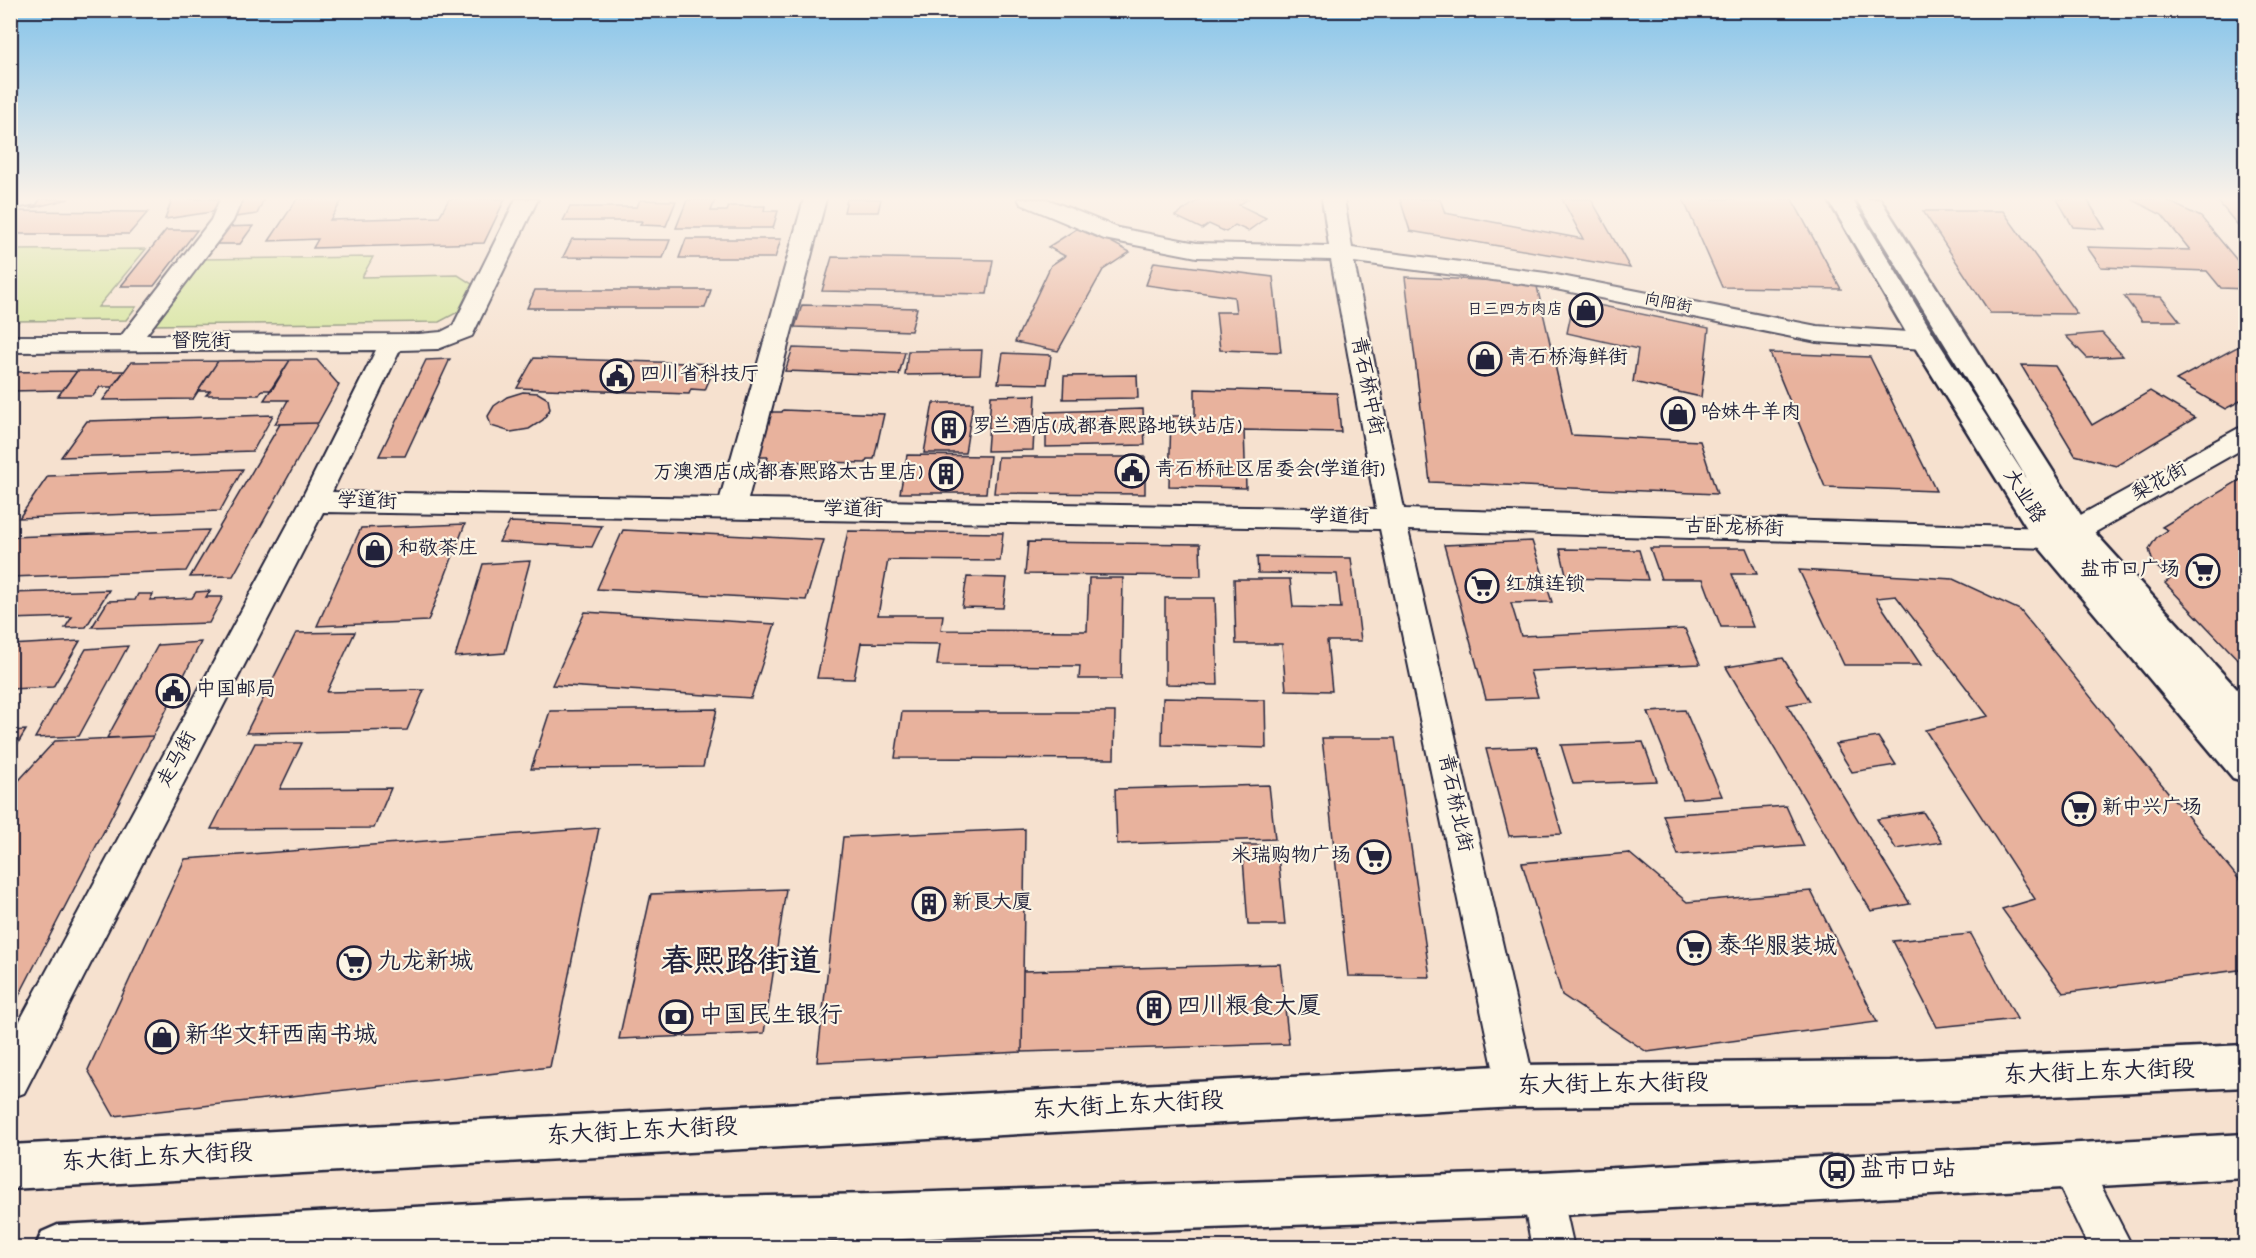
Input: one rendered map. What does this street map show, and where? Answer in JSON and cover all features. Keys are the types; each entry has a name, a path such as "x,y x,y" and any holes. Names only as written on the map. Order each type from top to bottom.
{"main road":[{"name":"大业路","path":"1875,258 1924,341 2062,535 2246,767"},
{"name":"大业路","path":"1902,258 2062,535 2246,724"},
{"name":"东大街上东大街段","path":"10,1167 1516,1086 1888,1082 2237,1073"},
{"path":"58,1248 552,1223 873,1232 2246,1156"}],"street":[{"path":"127,344 194,258"},
{"name":"督院街","path":"10,344 433,342 455,336 462,331 498,258"},
{"path":"731,510 799,258"},
{"name":"青石桥中街","path":"1342,258 1392,519"},
{"name":"向阳街","path":"1377,258 1546,280 1817,334 1924,341"},
{"name":"走马街","path":"10,1079 314,502 392,342"},
{"name":"梨花街","path":"2062,535 2246,435"},
{"name":"学道街","path":"314,502 1392,519"},
{"name":"古卧龙桥街","path":"1392,519 2062,535"},
{"name":"青石桥北街","path":"1392,519 1516,1086"},
{"path":"2070,1167 2112,1248"},
{"path":"1542,1194 1553,1248"}],"green space":[{"path":"11,258 139,258 98,307 136,307 126,320 11,321"},
{"path":"373,258 362,277 458,275 472,284 458,312 439,322 150,325 201,259"}],"building":[{"path":"144,258 176,258 154,286 121,286"},
{"path":"679,258 775,258 775,258"},
{"path":"832,258 993,260 987,294 822,291"},
{"path":"1062,258 1121,258 1103,270 1058,351 1015,342 1051,265"},
{"path":"1569,258 1624,258 1630,268"},
{"path":"1709,258 1824,258 1841,289 1722,287"},
{"path":"1954,258 2037,258 2077,314 1990,313"},
{"path":"2094,258 2235,258 2246,271 2246,289 2221,288 2207,271 2101,267"},
{"path":"1154,262 1273,277 1281,352 1220,350 1216,312 1236,312 1234,297 1146,285"},
{"name":"青石桥海鲜街","path":"1405,277 1536,282 1571,435 1700,441 1717,494 1430,482"},
{"path":"535,290 711,290 705,308 527,308"},
{"path":"2124,296 2161,297 2180,321 2142,321"},
{"path":"1574,300 1709,328 1701,397 1633,382 1638,349 1567,333"},
{"path":"802,305 917,308 911,331 795,327"},
{"path":"2102,333 2123,356 2087,358 2066,336"},
{"path":"2237,347 2246,352 2246,398 2225,409 2176,380"},
{"path":"793,348 905,352 899,375 785,371"},
{"path":"982,350 980,374 905,375 908,351"},
{"path":"1003,353 1051,355 1047,384 998,383"},
{"path":"1770,353 1870,357 1936,491 1825,487"},
{"name":"四川省科技厅","path":"534,358 716,364 705,390 691,389 689,394 517,388"},
{"path":"450,359 405,456 379,456 426,360"},
{"path":"290,360 272,390 262,390 259,395 206,395 210,391 198,391 218,361"},
{"path":"290,360 317,360 339,385 318,423 275,424 288,400 264,400"},
{"path":"218,361 193,399 103,400 131,362"},
{"path":"2021,365 2055,366 2092,425 2150,391 2195,418 2116,466 2075,455"},
{"path":"77,371 63,390 10,391 10,372"},
{"path":"77,371 124,371 112,387 100,387 93,396 58,396"},
{"path":"1137,375 1138,398 1063,399 1064,376"},
{"path":"1195,389 1337,393 1341,432 1244,430 1246,488 1169,486 1171,416 1195,416"},
{"path":"523,392 538,393 548,399 550,409 543,420 529,429 511,432 491,426 488,416 494,406 507,397"},
{"path":"1036,395 1033,450 987,451 991,396"},
{"name":"罗兰酒店(成都春熙路地铁站店)","path":"933,403 973,403 965,453 924,453"},
{"path":"1143,409 1145,445 1046,447 1046,412"},
{"path":"783,410 884,414 874,459 867,459 866,463 767,461 768,457 753,457 768,412 782,412"},
{"path":"273,415 253,451 61,457 87,421"},
{"path":"318,423 233,576 190,577 280,424"},
{"name":"万澳酒店(成都春熙路太古里店)","path":"907,455 990,456 986,493 900,493"},
{"path":"998,457 1145,457 1145,494 994,493"},
{"path":"243,469 220,511 19,518 48,476"},
{"name":"盐市口广场","path":"2246,476 2246,668 2165,583 2170,579 2153,563 2149,549 2156,538 2168,530 2162,527"},
{"path":"510,522 602,526 592,547 499,542"},
{"path":"465,524 428,621 317,626 361,528"},
{"path":"209,530 186,571 10,577 10,537"},
{"path":"623,530 824,540 806,600 597,589"},
{"path":"848,531 1003,533 1000,561 888,560 878,615 943,615 941,630 1087,631 1089,578 1123,578 1121,679 1079,679 1080,666 937,665 940,644 861,643 854,679 817,678"},
{"path":"1532,541 1552,602 1511,603 1521,636 1685,629 1700,664 1530,671 1538,697 1486,699 1444,545"},
{"path":"1028,542 1200,544 1201,576 1025,574"},
{"path":"1650,548 1746,548 1757,574 1732,574 1753,627 1721,627 1703,579 1661,579"},
{"path":"1560,549 1639,550 1648,580 1567,578"},
{"path":"1257,557 1351,558 1361,641 1327,641 1332,691 1286,690 1282,644 1236,644 1234,579 1290,579 1293,607 1341,608 1337,574 1258,573"},
{"path":"530,561 505,653 455,657 483,564"},
{"name":"新中兴广场","path":"1799,570 1953,579 2020,610 2246,888 2246,969 2063,993 2002,909 2035,899 1925,730 1988,716 1896,596 1876,598 1921,665 1844,665"},
{"path":"967,577 1007,578 1003,608 962,607"},
{"path":"109,590 86,627 65,628 72,617 10,619 10,593"},
{"path":"210,591 206,597 223,597 209,623 92,627 108,601 135,600 138,594 153,594 150,600 192,598 196,592"},
{"path":"1165,598 1215,598 1218,685 1165,684"},
{"path":"585,612 775,624 751,698 552,685"},
{"path":"355,632 327,692 424,690 407,730 246,733 296,633"},
{"path":"80,641 53,687 10,689 10,645"},
{"path":"201,642 153,736 107,738 158,645"},
{"path":"128,646 79,736 35,738 86,649"},
{"path":"1783,658 1810,701 1787,705 1910,904 1871,911 1726,667"},
{"path":"1163,698 1265,700 1266,748 1162,745"},
{"path":"717,709 703,767 531,769 550,711"},
{"path":"1685,710 1722,796 1683,799 1648,712"},
{"path":"902,712 1115,712 1114,759 895,758"},
{"path":"26,730 10,756 10,731"},
{"path":"153,736 10,1013 10,790 55,741"},
{"path":"1878,737 1896,765 1852,772 1835,744"},
{"name":"米瑞购物广场","path":"1322,738 1395,738 1430,977 1348,976"},
{"path":"1643,742 1657,781 1573,784 1561,745"},
{"path":"255,743 302,743 280,789 391,788 374,828 211,829"},
{"path":"1537,747 1562,834 1509,836 1486,749"},
{"path":"1269,785 1275,839 1117,844 1115,789"},
{"path":"1786,806 1804,846 1678,855 1663,815"},
{"path":"1923,812 1942,842 1896,849 1877,819"},
{"name":"九龙新城","path":"599,828 550,1067 114,1116 88,1070 185,859"},
{"name":"新良大厦","path":"1025,829 1022,1052 817,1062 843,837"},
{"path":"1242,845 1277,845 1285,925 1248,925"},
{"name":"泰华服装城","path":"1629,853 1687,902 1811,891 1877,1022 1647,1052 1562,995 1522,863"},
{"path":"786,889 764,1033 619,1039 651,894"},
{"path":"1971,934 2017,1019 1937,1027 1893,941"},
{"name":"四川粮食大厦","path":"1280,964 1289,1044 1022,1052 1023,971"}],"place":[{"name":"日三四方肉店","path":"1586,310"},
{"name":"青石桥海鲜街","path":"1485,359"},
{"name":"四川省科技厅","path":"617,376"},
{"name":"哈妹牛羊肉","path":"1678,414"},
{"name":"罗兰酒店(成都春熙路地铁站店)","path":"949,428"},
{"name":"青石桥社区居委会(学道街)","path":"1132,471"},
{"name":"万澳酒店(成都春熙路太古里店)","path":"946,474"},
{"name":"和敬茶庄","path":"375,550"},
{"name":"盐市口广场","path":"2203,571"},
{"name":"红旗连锁","path":"1482,586"},
{"name":"中国邮局","path":"173,691"},
{"name":"新中兴广场","path":"2079,809"},
{"name":"米瑞购物广场","path":"1374,857"},
{"name":"新良大厦","path":"929,904"},
{"name":"泰华服装城","path":"1694,948"},
{"name":"九龙新城","path":"354,963"},
{"name":"四川粮食大厦","path":"1154,1008"},
{"name":"中国民生银行","path":"676,1017"},
{"name":"新华文轩西南书城","path":"162,1037"},
{"name":"盐市口站","path":"1837,1171"}],"district":[{"name":"春熙路街道","path":"741,965"}]}
